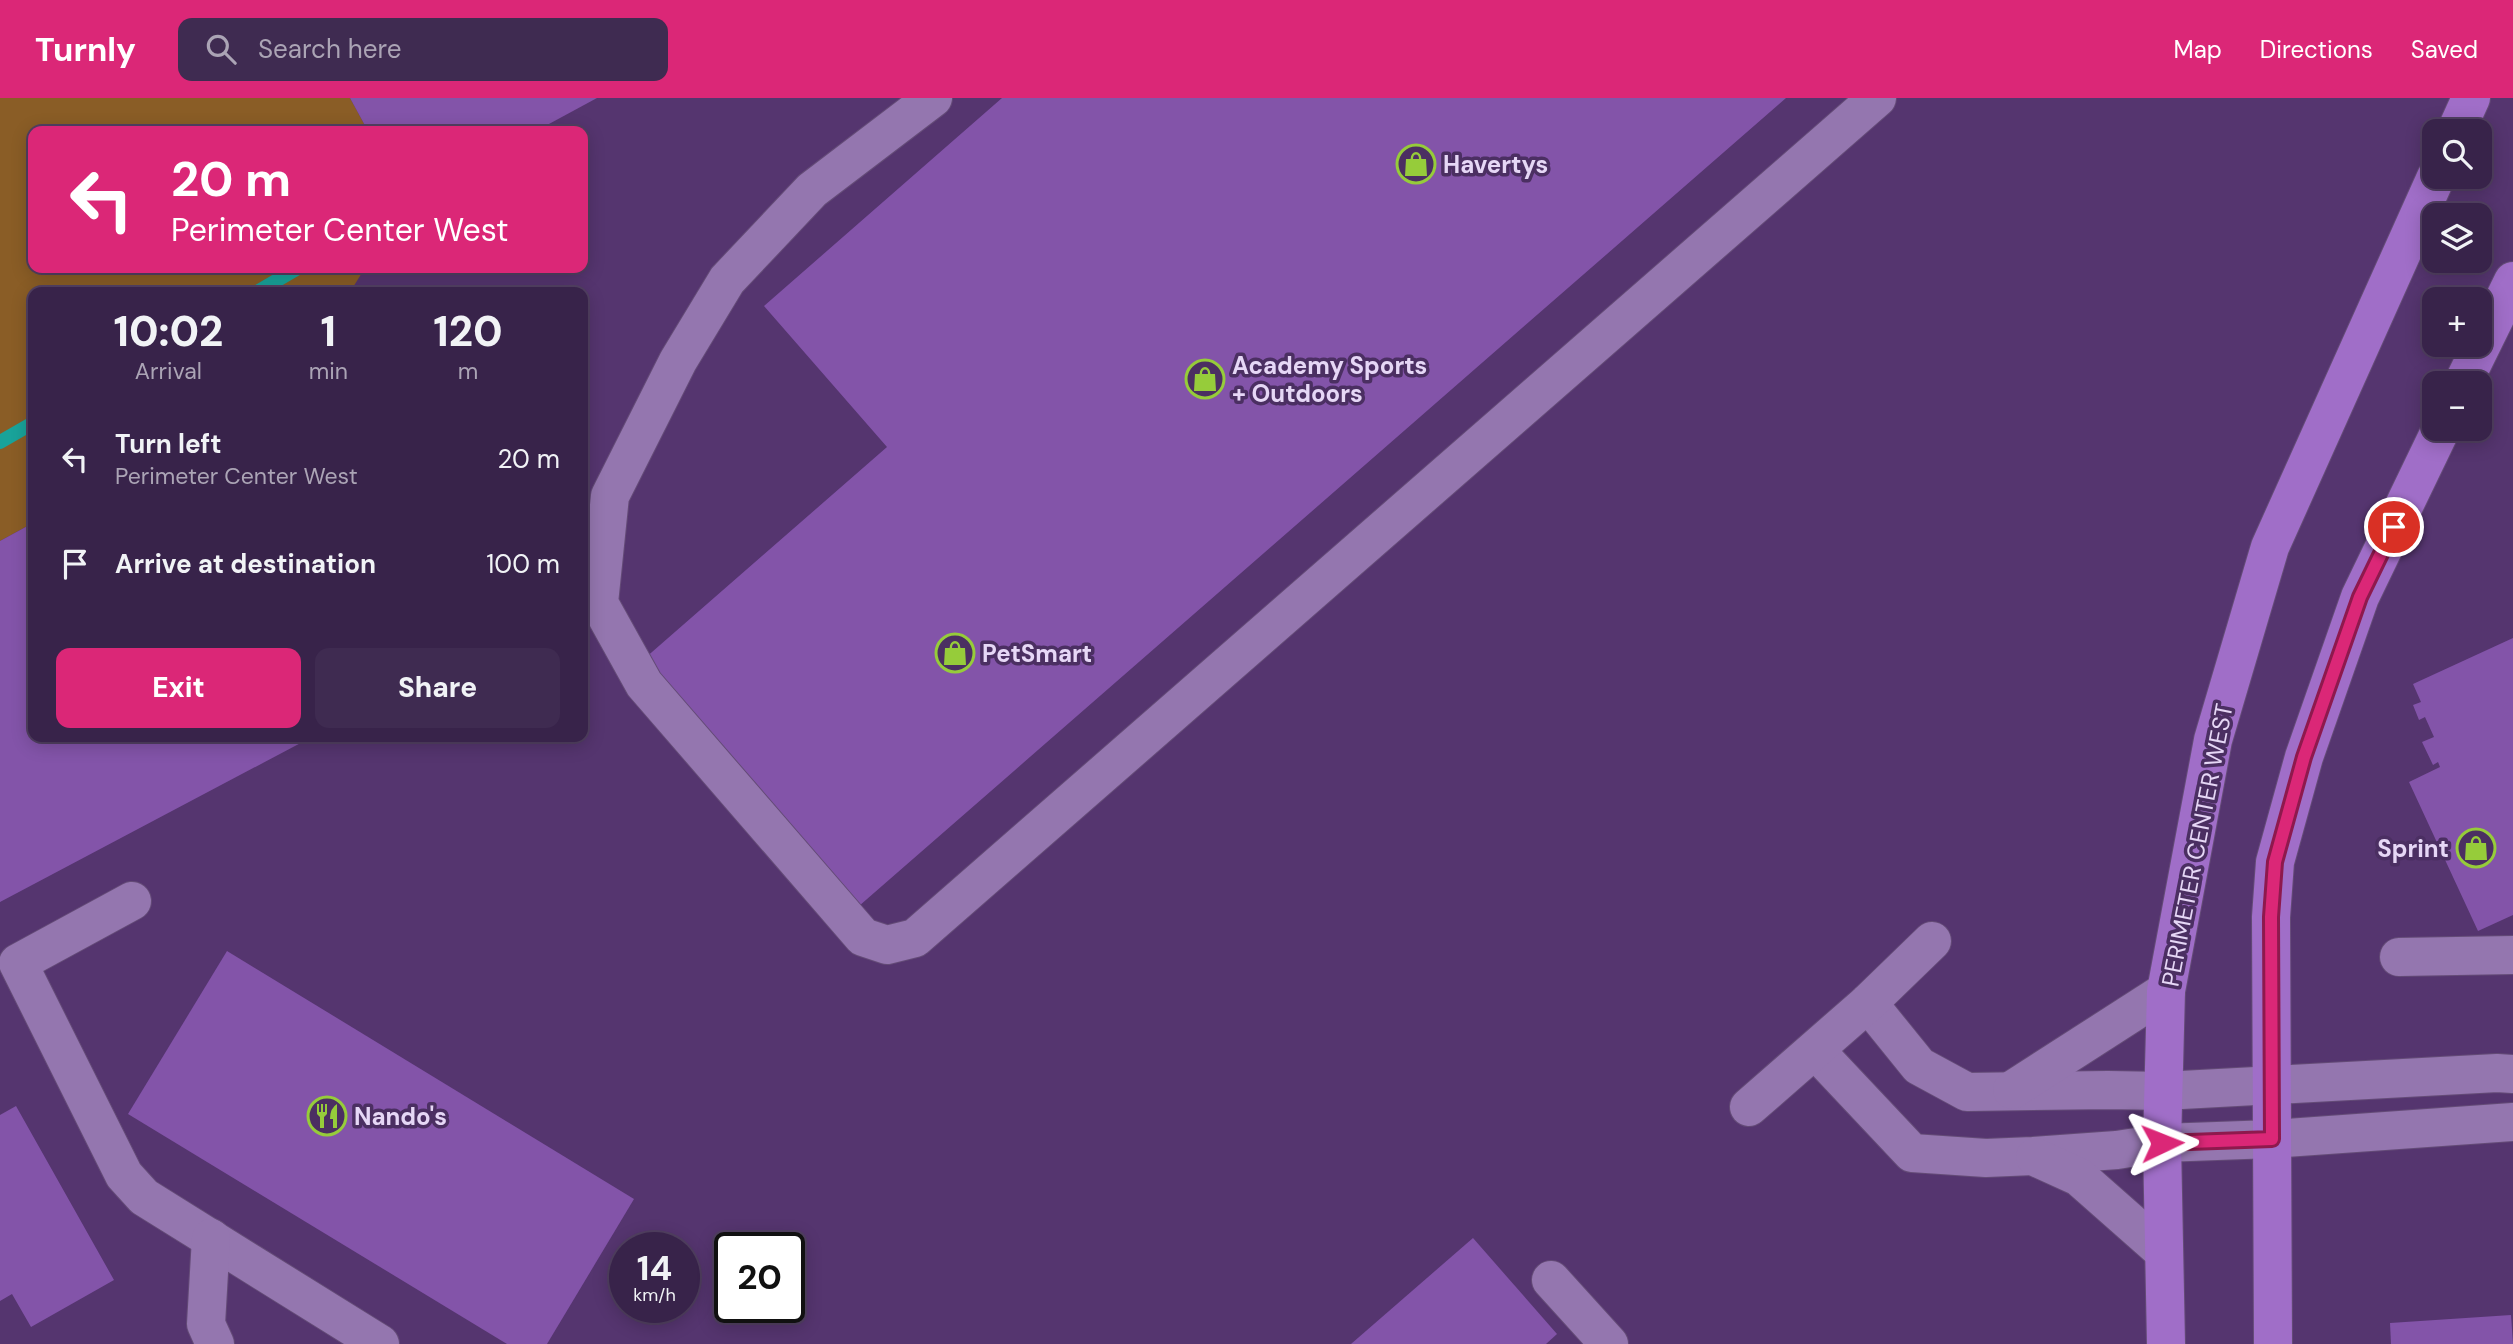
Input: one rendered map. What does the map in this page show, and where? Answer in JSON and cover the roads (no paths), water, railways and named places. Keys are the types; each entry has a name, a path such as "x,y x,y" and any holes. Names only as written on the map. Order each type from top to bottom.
{"main road":[{"path":"2461,119 2471,98"},
{"name":"PERIMETER CENTER WEST","path":"2166,1344 2162,1143 2166,991 2213,740 2270,547 2431,189"},
{"path":"2469,371 2513,281"},
{"path":"2273,1344 2271,917 2275,862 2304,757 2360,597 2435,441"}],"lane":[{"path":"933,98 812,190 727,280 678,361 610,496 599,603 644,684 863,937 887,945 915,938 1877,98"},
{"path":"132,901 18,963 124,1175 144,1197 371,1342"},
{"path":"1749,1107 1868,1003 1932,941"},
{"path":"2399,957 2513,955"},
{"path":"2010,1091 2166,991"},
{"path":"1868,1003 1919,1066 1967,1093 2164,1091 2513,1074"},
{"path":"1815,1050 1912,1153 1986,1158 2033,1156 2117,1150 2162,1143 2272,1139 2513,1122"},
{"path":"2033,1156 2079,1177 2164,1252"},
{"path":"211,1238 206,1324 215,1344"},
{"path":"1551,1280 1609,1344"}],"waterway":[{"path":"266,287 289,273"},
{"path":"0,442 28,426"}],"place":[{"name":"Havertys","path":"1416,164"},
{"name":"Academy Sports + Outdoors","path":"1205,379"},
{"name":"PetSmart","path":"955,653"},
{"name":"Sprint","path":"2476,848"},
{"name":"Nando's","path":"327,1116"}]}
